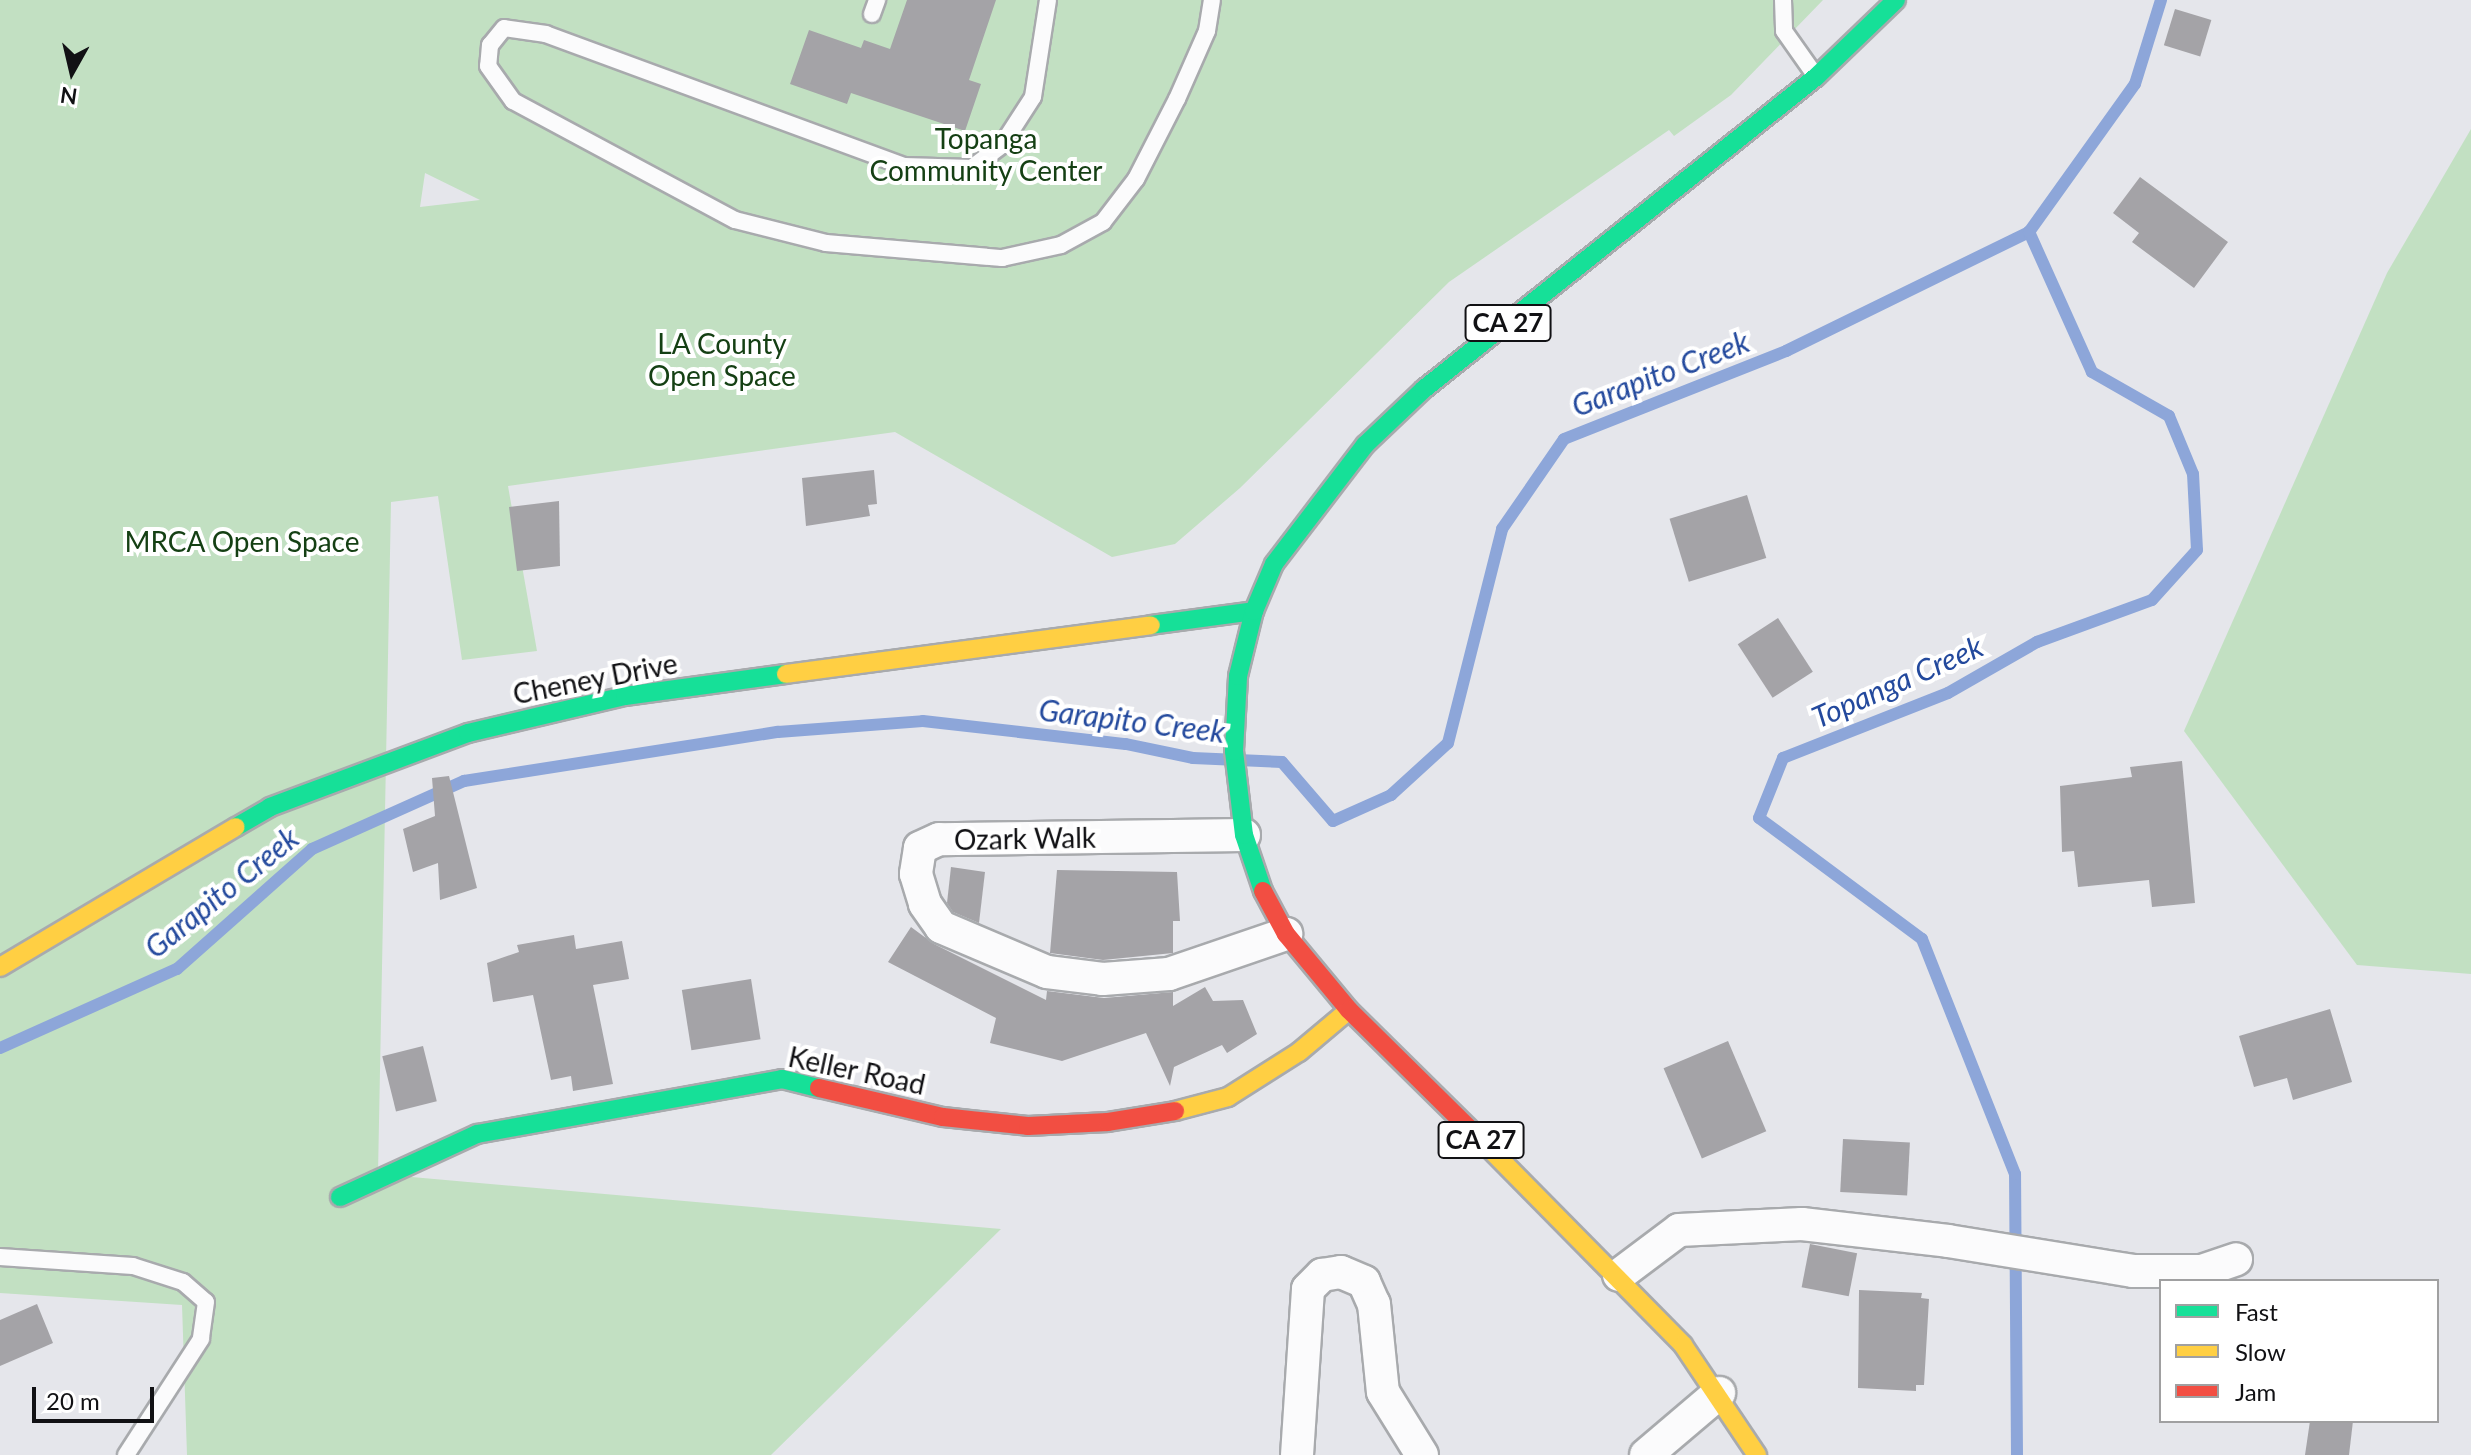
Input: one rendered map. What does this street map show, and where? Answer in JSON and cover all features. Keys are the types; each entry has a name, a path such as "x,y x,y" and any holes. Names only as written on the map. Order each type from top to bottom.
{"street":[{"name":"CA 27","path":"1757,1455 1719,1393 1619,1275 1349,1010 1286,934 1261,887 1241,821 1235,725 1238,676 1254,611 1274,564 1307,515 1393,416 1816,77 1896,0"},
{"name":"Cheney Drive","path":"0,967 270,807 468,733 625,696 1254,611"},
{"name":"Ozark Walk","path":"1241,821 939,839 920,848 916,874 925,904 941,927 1047,972 1103,979 1169,974 1286,934"},
{"name":"Keller Road","path":"340,1197 477,1134 782,1079 943,1117 1028,1126 1108,1122 1180,1110 1228,1097 1299,1052 1349,1010"},
{"path":"1619,1275 1679,1230 1802,1224 2181,1273 2236,1259"},
{"path":"1297,1455 1308,1289 1322,1275 1341,1272 1364,1282 1374,1304 1383,1392 1422,1455"},
{"path":"1646,1455 1719,1393"}],"lane":[{"path":"1048,0 1033,97 1002,145 972,168 904,166 546,34 504,28 490,45 488,66 513,101 735,220 826,243 1002,258 1061,245 1103,222 1136,179 1177,99 1207,31 1212,0"},
{"path":"1783,0 1784,31 1816,77"},
{"path":"0,1257 133,1266 183,1282 206,1302 201,1339 126,1455"}],"green space":[{"path":"0,0 1823,0 1731,95 1674,136 1669,130 1449,282 1240,488 1175,544 1112,557 895,432 508,486 537,651 462,660 438,496 391,502 378,1174 1001,1229 771,1455 187,1455 182,1305 0,1293","holes":["425,173 480,200 420,207"]},
{"path":"2471,129 2471,974 2357,965 2184,731 2387,273"}],"building":[{"path":"907,0 996,0 969,80 981,84 965,131 851,93 847,104 790,84 809,30 861,48 864,40 890,49"},
{"path":"2175,9 2211,20 2200,56 2164,45"},
{"path":"2140,177 2228,242 2194,288 2132,242 2139,233 2113,213"},
{"path":"874,470 877,504 868,505 870,516 806,526 802,478"},
{"path":"1747,495 1766,558 1689,582 1670,519"},
{"path":"559,501 560,566 517,571 509,507"},
{"path":"1778,618 1813,672 1773,698 1738,644"},
{"path":"2182,761 2195,903 2152,907 2149,880 2078,887 2074,851 2062,852 2060,786 2132,777 2130,767"},
{"path":"449,776 477,888 440,900 438,863 413,872 403,829 435,816 432,778"},
{"path":"951,867 985,872 979,923 953,912 947,903"},
{"path":"1057,870 1177,872 1180,921 1173,921 1173,953 1103,960 1050,953"},
{"path":"911,927 934,944 1046,1000 1047,991 1104,998 1173,992 1173,1006 1205,987 1213,1001 1243,1000 1257,1034 1227,1053 1222,1045 1174,1067 1170,1086 1146,1033 1062,1061 990,1043 996,1018 888,962"},
{"path":"574,935 576,949 622,941 629,979 593,985 613,1084 573,1091 571,1076 551,1080 533,995 493,1002 487,963 519,952 517,945"},
{"path":"751,979 761,1039 691,1050 682,990"},
{"path":"2330,1009 2352,1082 2293,1100 2287,1078 2254,1087 2239,1036"},
{"path":"1728,1041 1766,1131 1702,1159 1664,1068"},
{"path":"423,1046 437,1101 396,1111 382,1056"},
{"path":"1843,1139 1910,1143 1907,1195 1840,1192"},
{"path":"1810,1244 1857,1253 1849,1296 1802,1287"},
{"path":"1859,1290 1922,1293 1921,1298 1929,1299 1924,1385 1916,1385 1916,1391 1858,1388"},
{"path":"37,1304 53,1343 0,1366 0,1320"},
{"path":"2310,1423 2353,1423 2349,1455 2305,1455"}],"waterway":[{"name":"Topanga Creek","path":"2017,1455 2015,1174 1922,939 1759,818 1783,758 1948,693 2037,642 2152,600 2197,550 2193,474 2169,416 2092,372 2029,232 2135,84 2161,0"},
{"name":"Garapito Creek","path":"0,1048 177,969 312,849 464,781 778,732 923,721 1126,744 1193,758 1282,762 1333,821 1391,795 1448,743 1502,529 1564,439 1786,351 2029,232"}],"traffic: fast":[{"path":"1263,891 1244,835 1234,751 1238,676 1254,611 1274,564 1365,445 1424,389 1816,77 1896,0"},
{"path":"1151,625 1254,611"},
{"path":"236,827 270,807 468,733 625,696 786,674"},
{"path":"340,1197 477,1134 782,1079 819,1088"}],"traffic: slow":[{"path":"786,674 1151,625"},
{"path":"0,967 236,827"},
{"path":"1175,1111 1228,1097 1299,1052 1349,1010"},
{"path":"1488,1147 1683,1345 1757,1455"}],"traffic: jam":[{"path":"1263,891 1286,934 1349,1010 1488,1147"},
{"path":"819,1088 943,1117 1028,1126 1108,1122 1175,1111"}],"park label":[{"name":"Topanga Community Center","path":"986,154"},
{"name":"LA County Open Space","path":"722,359"},
{"name":"MRCA Open Space","path":"242,541"}]}
